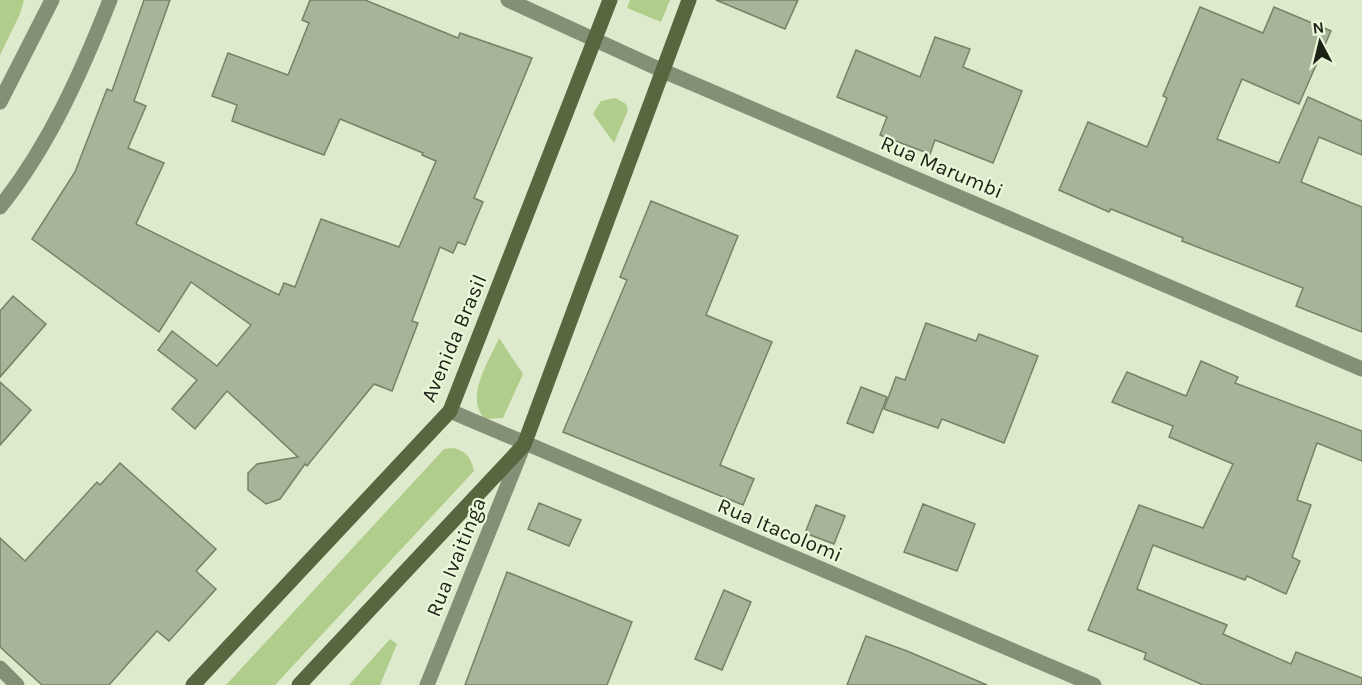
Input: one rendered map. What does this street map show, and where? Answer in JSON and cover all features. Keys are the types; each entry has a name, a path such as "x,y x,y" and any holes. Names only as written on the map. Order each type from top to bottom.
{"main road":[{"name":"Avenida Brasil","path":"194,685 450,411 610,0"},
{"path":"299,685 524,445 661,70 689,0"}],"street":[{"path":"0,102 52,0"},
{"path":"0,207 60,111 85,62 110,0"},
{"name":"Rua Marumbi","path":"508,0 661,70 1362,369"},
{"name":"Rua Itacolomi","path":"450,411 524,445 1094,685"},
{"name":"Rua Ivaitinga","path":"427,685 524,445"},
{"path":"0,668 17,685"}],"green space":[{"path":"0,0 24,0 20,14 0,55"},
{"path":"630,0 670,0 661,22 627,8"},
{"path":"615,98 626,104 628,110 614,143 593,114 601,101"},
{"path":"499,338 523,374 503,418 485,419 479,410 478,390 480,379"},
{"path":"454,448 468,456 474,471 275,685 226,685 444,449"},
{"path":"390,639 397,644 380,685 349,685"}],"building":[{"path":"144,0 170,0 134,101 146,106 128,148 164,163 136,224 279,295 284,283 295,287 321,219 399,247 436,161 422,155 423,153 340,119 324,155 232,121 237,105 212,96 228,53 288,75 309,23 302,20 310,0 365,0 458,38 460,33 532,58 474,198 483,202 465,245 458,242 453,253 440,247 412,321 418,323 392,391 374,384 307,466 305,464 280,499 266,504 248,490 248,473 257,464 298,457 227,391 195,429 172,409 197,380 158,350 172,331 217,366 251,325 191,282 159,332 32,239 75,172 107,89 112,91"},
{"path":"716,0 798,0 785,29"},
{"path":"1200,7 1263,33 1274,7 1331,31 1299,104 1242,79 1217,139 1279,163 1308,97 1362,121 1362,155 1319,137 1301,182 1362,207 1362,332 1296,306 1303,288 1059,190 1088,122 1147,147 1167,98 1163,96"},
{"path":"935,37 970,49 963,67 1022,91 993,163 935,140 930,154 880,135 887,117 837,97 856,50 920,77"},
{"path":"651,201 738,236 706,315 772,342 720,465 754,479 743,505 563,432 627,280 620,277"},
{"path":"13,296 46,324 0,377 0,311"},
{"path":"926,323 976,341 979,334 1038,356 1004,443 942,419 938,428 884,409 896,377 905,380"},
{"path":"1201,361 1238,377 1235,383 1362,431 1362,461 1317,443 1297,500 1311,505 1292,557 1300,561 1286,594 1247,576 1245,580 1153,545 1137,589 1227,625 1223,634 1291,664 1296,652 1362,678 1362,685 1203,685 1144,659 1146,653 1088,630 1139,505 1203,528 1233,464 1169,437 1173,426 1112,402 1127,372 1186,396"},
{"path":"0,382 31,410 0,445"},
{"path":"861,387 887,397 873,433 847,423"},
{"path":"120,463 216,549 196,571 216,589 169,641 157,631 109,685 42,685 0,647 0,538 25,561 97,482 100,485"},
{"path":"539,503 581,520 569,546 528,529"},
{"path":"923,504 975,524 957,571 904,552"},
{"path":"816,505 845,516 834,544 805,533"},
{"path":"507,572 632,622 607,685 465,685"},
{"path":"724,590 751,602 722,670 695,659"},
{"path":"866,636 907,651 987,685 847,685"}]}
